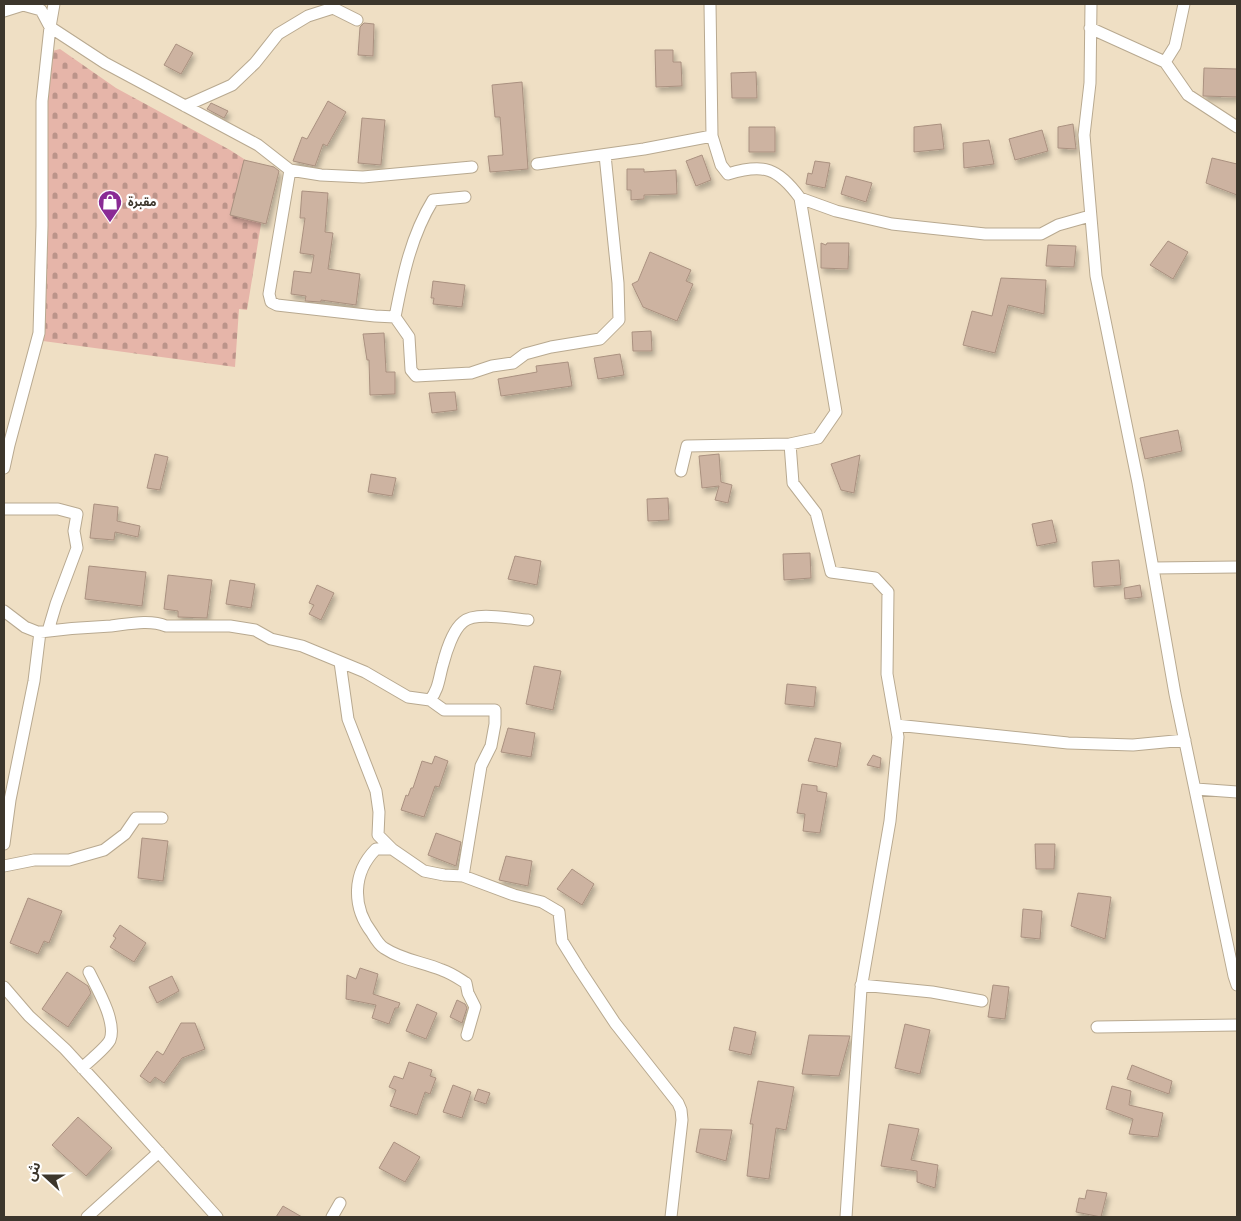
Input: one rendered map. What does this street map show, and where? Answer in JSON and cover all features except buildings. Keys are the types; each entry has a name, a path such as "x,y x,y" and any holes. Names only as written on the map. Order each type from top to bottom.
{"street":[{"path":"4,11 23,4 41,10 50,27 105,63 258,145 290,170 321,175 363,177 472,167"},
{"path":"4,468 8,445 39,332 42,226 42,101 54,4"},
{"path":"681,471 687,446 790,444 818,438 836,412 800,198 787,180 773,171 748,168 728,174 722,165 712,136 710,4"},
{"path":"1091,4 1090,83 1084,135 1096,276 1138,483 1175,694 1236,979"},
{"path":"1165,62 1175,46 1184,4"},
{"path":"185,106 232,85 255,63 278,34 308,16 333,8 357,20"},
{"path":"1090,28 1165,62 1188,95 1237,127"},
{"path":"537,164 605,155 712,136"},
{"path":"465,197 433,200 422,218 408,253 395,317 409,337 411,370 416,376 471,373 492,366 513,363 525,354 551,347 600,339 611,330 619,320 618,283 605,155"},
{"path":"290,170 269,294 270,302 277,305 395,317"},
{"path":"800,198 836,211 892,224 985,234 1041,234 1058,225 1090,216"},
{"path":"790,444 793,483 816,513 831,572 875,578 888,592 886,640 888,674 898,737 890,821 861,985 846,1217"},
{"path":"4,509 58,509 77,514 74,531 77,548 44,631 10,800 4,844"},
{"path":"1154,568 1237,567"},
{"path":"4,611 24,627 40,633 44,631 142,623 160,623 166,626 230,626 255,630 271,638 302,646 365,672 408,697 430,700 444,710 495,710 495,724 491,746 481,766 463,876"},
{"path":"430,700 435,694 442,664 452,638 463,622 479,616 528,620"},
{"path":"340,662 348,719 376,791 379,812 378,835 392,849 424,871 463,876 542,902 559,912 562,941 580,970 615,1023 678,1103 682,1120 671,1217"},
{"path":"896,725 1068,743 1133,745 1185,740"},
{"path":"1196,789 1237,792"},
{"path":"4,866 34,860 69,860 95,853 104,850 125,834 136,818 162,818"},
{"path":"392,849 376,849 367,858 357,888 360,914 367,927 383,947 414,962 443,970 466,982 468,993 475,1007 467,1035"},
{"path":"82,1068 107,1044 111,1034 107,1010 89,972"},
{"path":"861,985 932,992 982,1002"},
{"path":"4,987 29,1016 82,1068 218,1217"},
{"path":"1097,1027 1237,1025"},
{"path":"88,1217 159,1152"},
{"path":"332,1217 340,1203"}],"green space":[{"path":"60,49 116,88 230,150 269,175 247,310 239,309 235,367 43,341 47,98 52,51"}],"place":[{"name":"مقبرة","path":"110,223"}]}
